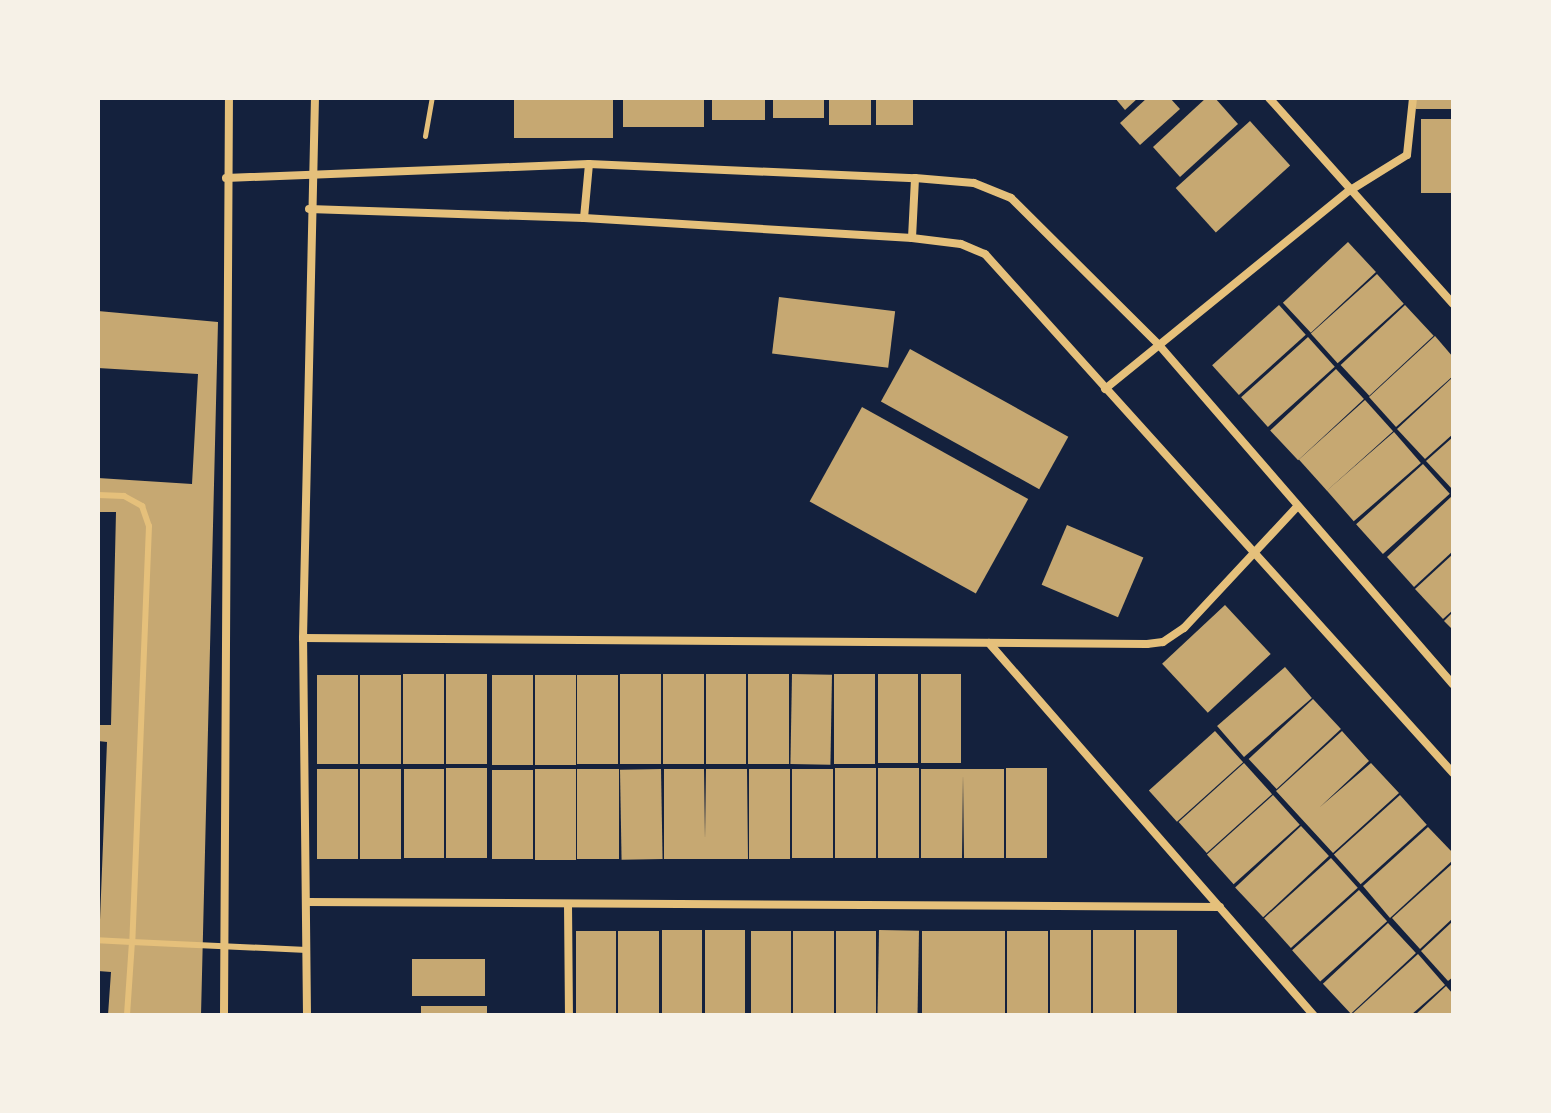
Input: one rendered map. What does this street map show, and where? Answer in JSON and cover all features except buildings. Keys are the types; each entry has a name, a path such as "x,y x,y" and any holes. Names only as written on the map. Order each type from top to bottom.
{"street":[{"path":"224,1015 226,178 229,98"},
{"path":"307,1015 303,638 309,209 315,173 315,98"},
{"path":"1269,98 1453,304"},
{"path":"1105,389 1349,191 1407,155 1413,98"},
{"path":"226,178 589,164 915,178 974,183 1011,198 1159,345 1296,508 1453,684"},
{"path":"584,218 589,164"},
{"path":"912,238 915,178"},
{"path":"309,209 584,218 912,238 961,244 985,254 1453,773"},
{"path":"303,638 1163,642 1184,628 1296,508"},
{"path":"989,643 1314,1015"},
{"path":"307,902 1220,907"},
{"path":"568,904 569,1015"}],"lane":[{"path":"98,495 124,496 142,506 149,526 127,1015"},
{"path":"98,940 307,950"}]}
